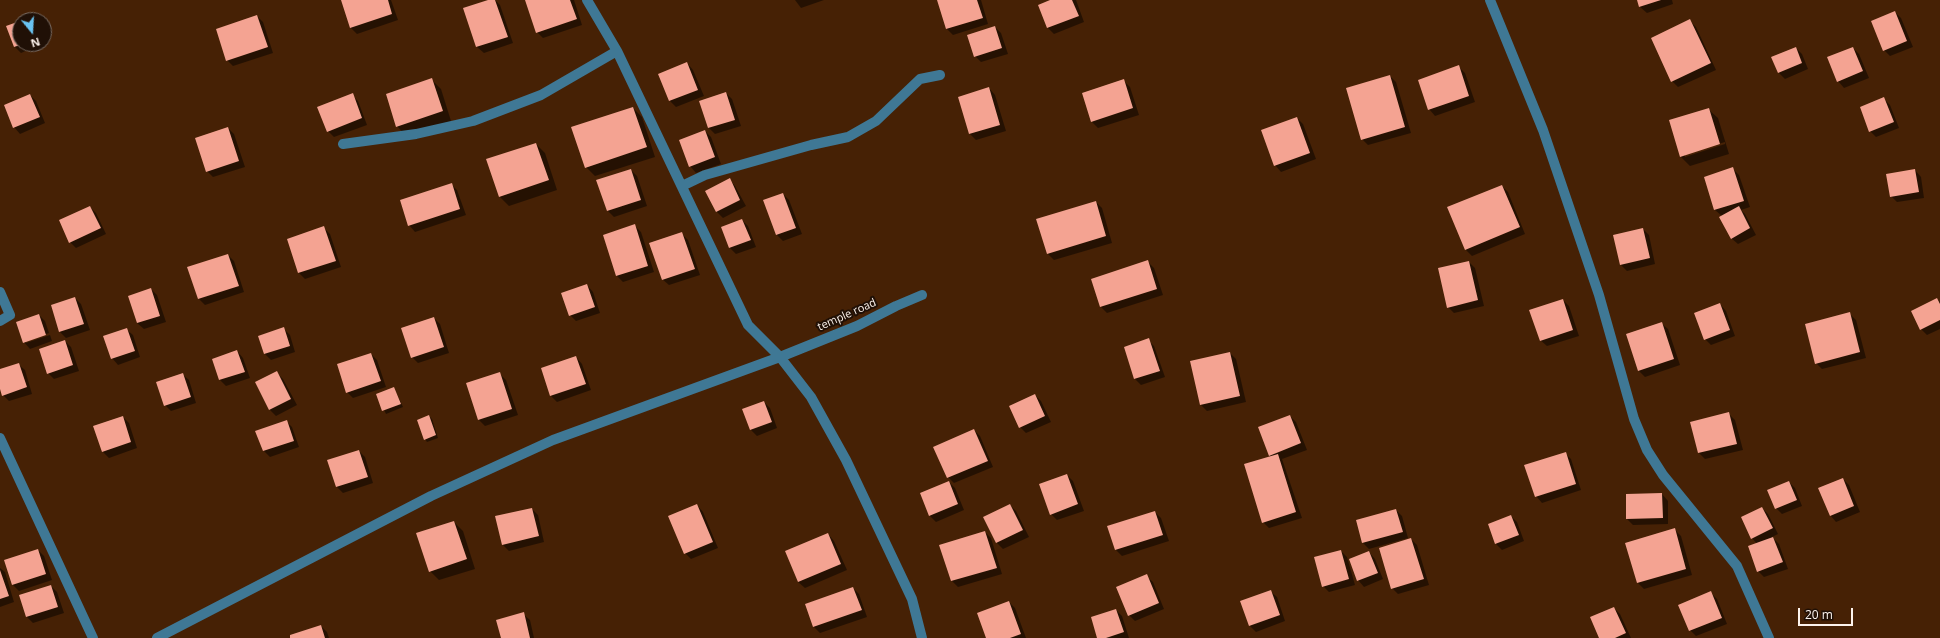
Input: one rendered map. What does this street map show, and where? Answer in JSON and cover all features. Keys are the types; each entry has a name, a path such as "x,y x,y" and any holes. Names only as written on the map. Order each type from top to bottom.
{"street":[{"path":"587,0 617,51 748,325 780,357 811,396 846,460 912,599 922,638"},
{"path":"1490,0 1546,138 1599,295 1634,419 1647,450 1663,475 1737,566 1769,638"},
{"path":"343,144 416,134 473,121 541,95 617,51"},
{"path":"682,186 705,175 811,145 848,137 876,121 920,79 940,75"},
{"path":"0,292 10,315 0,321"},
{"name":"temple road","path":"157,638 417,503 553,440 780,357 857,326 896,306 922,295"},
{"path":"0,438 93,638"}],"building":[{"path":"341,0 388,0 392,14 350,28"},
{"path":"488,0 495,0 508,37 476,47 463,8"},
{"path":"525,0 570,0 577,19 536,33"},
{"path":"937,0 977,0 983,18 946,29"},
{"path":"1050,0 1072,0 1079,16 1047,28 1038,5"},
{"path":"1637,0 1661,0 1639,7"},
{"path":"1895,11 1907,41 1883,51 1871,21"},
{"path":"257,15 268,47 226,61 216,29"},
{"path":"1690,19 1711,63 1671,82 1651,38"},
{"path":"12,24 12,42 6,26"},
{"path":"995,26 1002,48 974,57 967,35"},
{"path":"1796,47 1802,63 1778,73 1771,57"},
{"path":"1853,47 1863,71 1837,82 1827,57"},
{"path":"687,62 698,90 669,101 658,74"},
{"path":"1459,65 1469,96 1428,110 1418,80"},
{"path":"1390,75 1405,127 1361,140 1346,88"},
{"path":"432,78 443,111 396,127 386,94"},
{"path":"1124,79 1133,108 1091,122 1082,93"},
{"path":"989,87 1000,125 969,134 958,97"},
{"path":"726,92 735,120 708,128 699,101"},
{"path":"353,93 362,118 327,132 317,107"},
{"path":"30,94 40,117 13,128 4,105"},
{"path":"1884,97 1894,122 1869,132 1860,107"},
{"path":"633,107 647,147 585,168 571,127"},
{"path":"1709,108 1720,144 1680,157 1669,120"},
{"path":"1297,117 1310,153 1274,166 1261,130"},
{"path":"228,127 239,161 206,172 195,138"},
{"path":"705,130 715,157 689,167 679,140"},
{"path":"536,143 549,180 499,197 486,159"},
{"path":"1733,167 1744,201 1714,210 1704,177"},
{"path":"631,169 641,200 607,211 596,180"},
{"path":"1915,169 1919,192 1890,197 1886,174"},
{"path":"730,178 740,200 716,212 705,191"},
{"path":"452,183 460,209 408,226 400,200"},
{"path":"1502,185 1520,227 1465,250 1447,207"},
{"path":"783,193 796,228 776,235 763,200"},
{"path":"1096,201 1106,236 1047,254 1036,219"},
{"path":"90,206 101,228 69,243 59,220"},
{"path":"1739,206 1750,228 1731,239 1719,217"},
{"path":"742,219 751,240 729,248 721,227"},
{"path":"635,224 648,266 616,276 603,235"},
{"path":"324,226 336,261 298,273 287,239"},
{"path":"1643,228 1650,258 1620,265 1613,235"},
{"path":"682,232 695,269 662,280 649,243"},
{"path":"228,254 239,286 198,299 187,267"},
{"path":"1148,260 1157,289 1100,307 1091,279"},
{"path":"1469,261 1478,300 1447,308 1438,268"},
{"path":"587,284 595,307 569,316 561,293"},
{"path":"151,288 160,316 137,323 128,296"},
{"path":"75,297 84,324 59,332 51,305"},
{"path":"1937,298 1940,304 1940,320 1920,330 1911,311"},
{"path":"1563,299 1573,330 1540,341 1529,310"},
{"path":"1720,303 1730,330 1704,340 1694,313"},
{"path":"1850,312 1860,352 1815,364 1805,324"},
{"path":"39,314 46,335 23,343 16,322"},
{"path":"434,317 444,347 411,358 401,328"},
{"path":"1662,322 1674,359 1638,371 1626,334"},
{"path":"284,327 290,346 264,354 258,336"},
{"path":"127,328 135,351 111,359 103,336"},
{"path":"1149,338 1160,371 1134,379 1124,347"},
{"path":"65,340 73,365 47,374 39,349"},
{"path":"237,350 245,372 219,380 212,359"},
{"path":"1230,352 1240,396 1200,405 1190,361"},
{"path":"371,353 381,381 346,393 337,364"},
{"path":"576,356 586,384 550,396 541,368"},
{"path":"19,363 27,387 2,396 0,389 0,369"},
{"path":"277,371 291,399 269,410 255,382"},
{"path":"500,372 512,409 478,420 466,383"},
{"path":"183,373 191,397 164,406 156,382"},
{"path":"394,387 401,404 382,411 376,394"},
{"path":"1035,394 1045,416 1019,428 1009,406"},
{"path":"764,401 772,422 750,430 742,409"},
{"path":"1729,412 1737,444 1698,453 1690,422"},
{"path":"429,415 436,435 424,440 417,420"},
{"path":"1290,415 1301,443 1269,456 1258,427"},
{"path":"123,416 131,442 102,452 93,426"},
{"path":"287,420 294,441 263,451 255,431"},
{"path":"974,429 988,461 947,478 933,447"},
{"path":"359,450 368,477 336,487 327,460"},
{"path":"1566,452 1576,484 1535,497 1524,465"},
{"path":"1278,454 1296,512 1262,523 1244,464"},
{"path":"1067,474 1078,504 1050,515 1039,484"},
{"path":"1843,478 1854,506 1830,516 1818,488"},
{"path":"949,481 958,504 929,516 920,493"},
{"path":"1789,481 1797,500 1775,509 1767,490"},
{"path":"1662,493 1663,518 1626,519 1626,494"},
{"path":"697,504 713,542 684,554 668,516"},
{"path":"1010,504 1023,530 996,543 983,517"},
{"path":"1762,507 1773,528 1751,539 1741,517"},
{"path":"532,508 539,536 502,545 495,516"},
{"path":"1396,509 1403,532 1362,543 1356,520"},
{"path":"1155,511 1163,535 1115,550 1107,526"},
{"path":"1511,515 1519,535 1495,544 1488,524"},
{"path":"454,521 467,559 429,572 416,533"},
{"path":"1675,528 1686,569 1637,583 1625,543"},
{"path":"985,531 997,568 951,581 939,545"},
{"path":"828,533 841,564 798,582 785,551"},
{"path":"1773,537 1783,562 1757,572 1748,546"},
{"path":"1411,538 1424,579 1391,589 1379,548"},
{"path":"38,549 46,574 12,585 4,560"},
{"path":"1341,550 1349,579 1322,587 1314,557"},
{"path":"1369,551 1378,573 1357,581 1349,559"},
{"path":"0,570 9,596 0,599"},
{"path":"1147,574 1159,603 1128,616 1116,587"},
{"path":"51,585 58,607 26,617 19,595"},
{"path":"853,587 862,610 813,627 805,604"},
{"path":"1271,590 1280,615 1249,626 1240,601"},
{"path":"1711,591 1722,618 1689,631 1678,605"},
{"path":"1009,601 1021,634 1010,638 986,638 977,613"},
{"path":"1614,607 1626,633 1615,638 1599,638 1590,617"},
{"path":"1116,609 1124,632 1106,638 1097,638 1091,617"},
{"path":"524,612 530,638 501,638 496,620"},
{"path":"321,625 325,638 290,638 290,635"}]}
